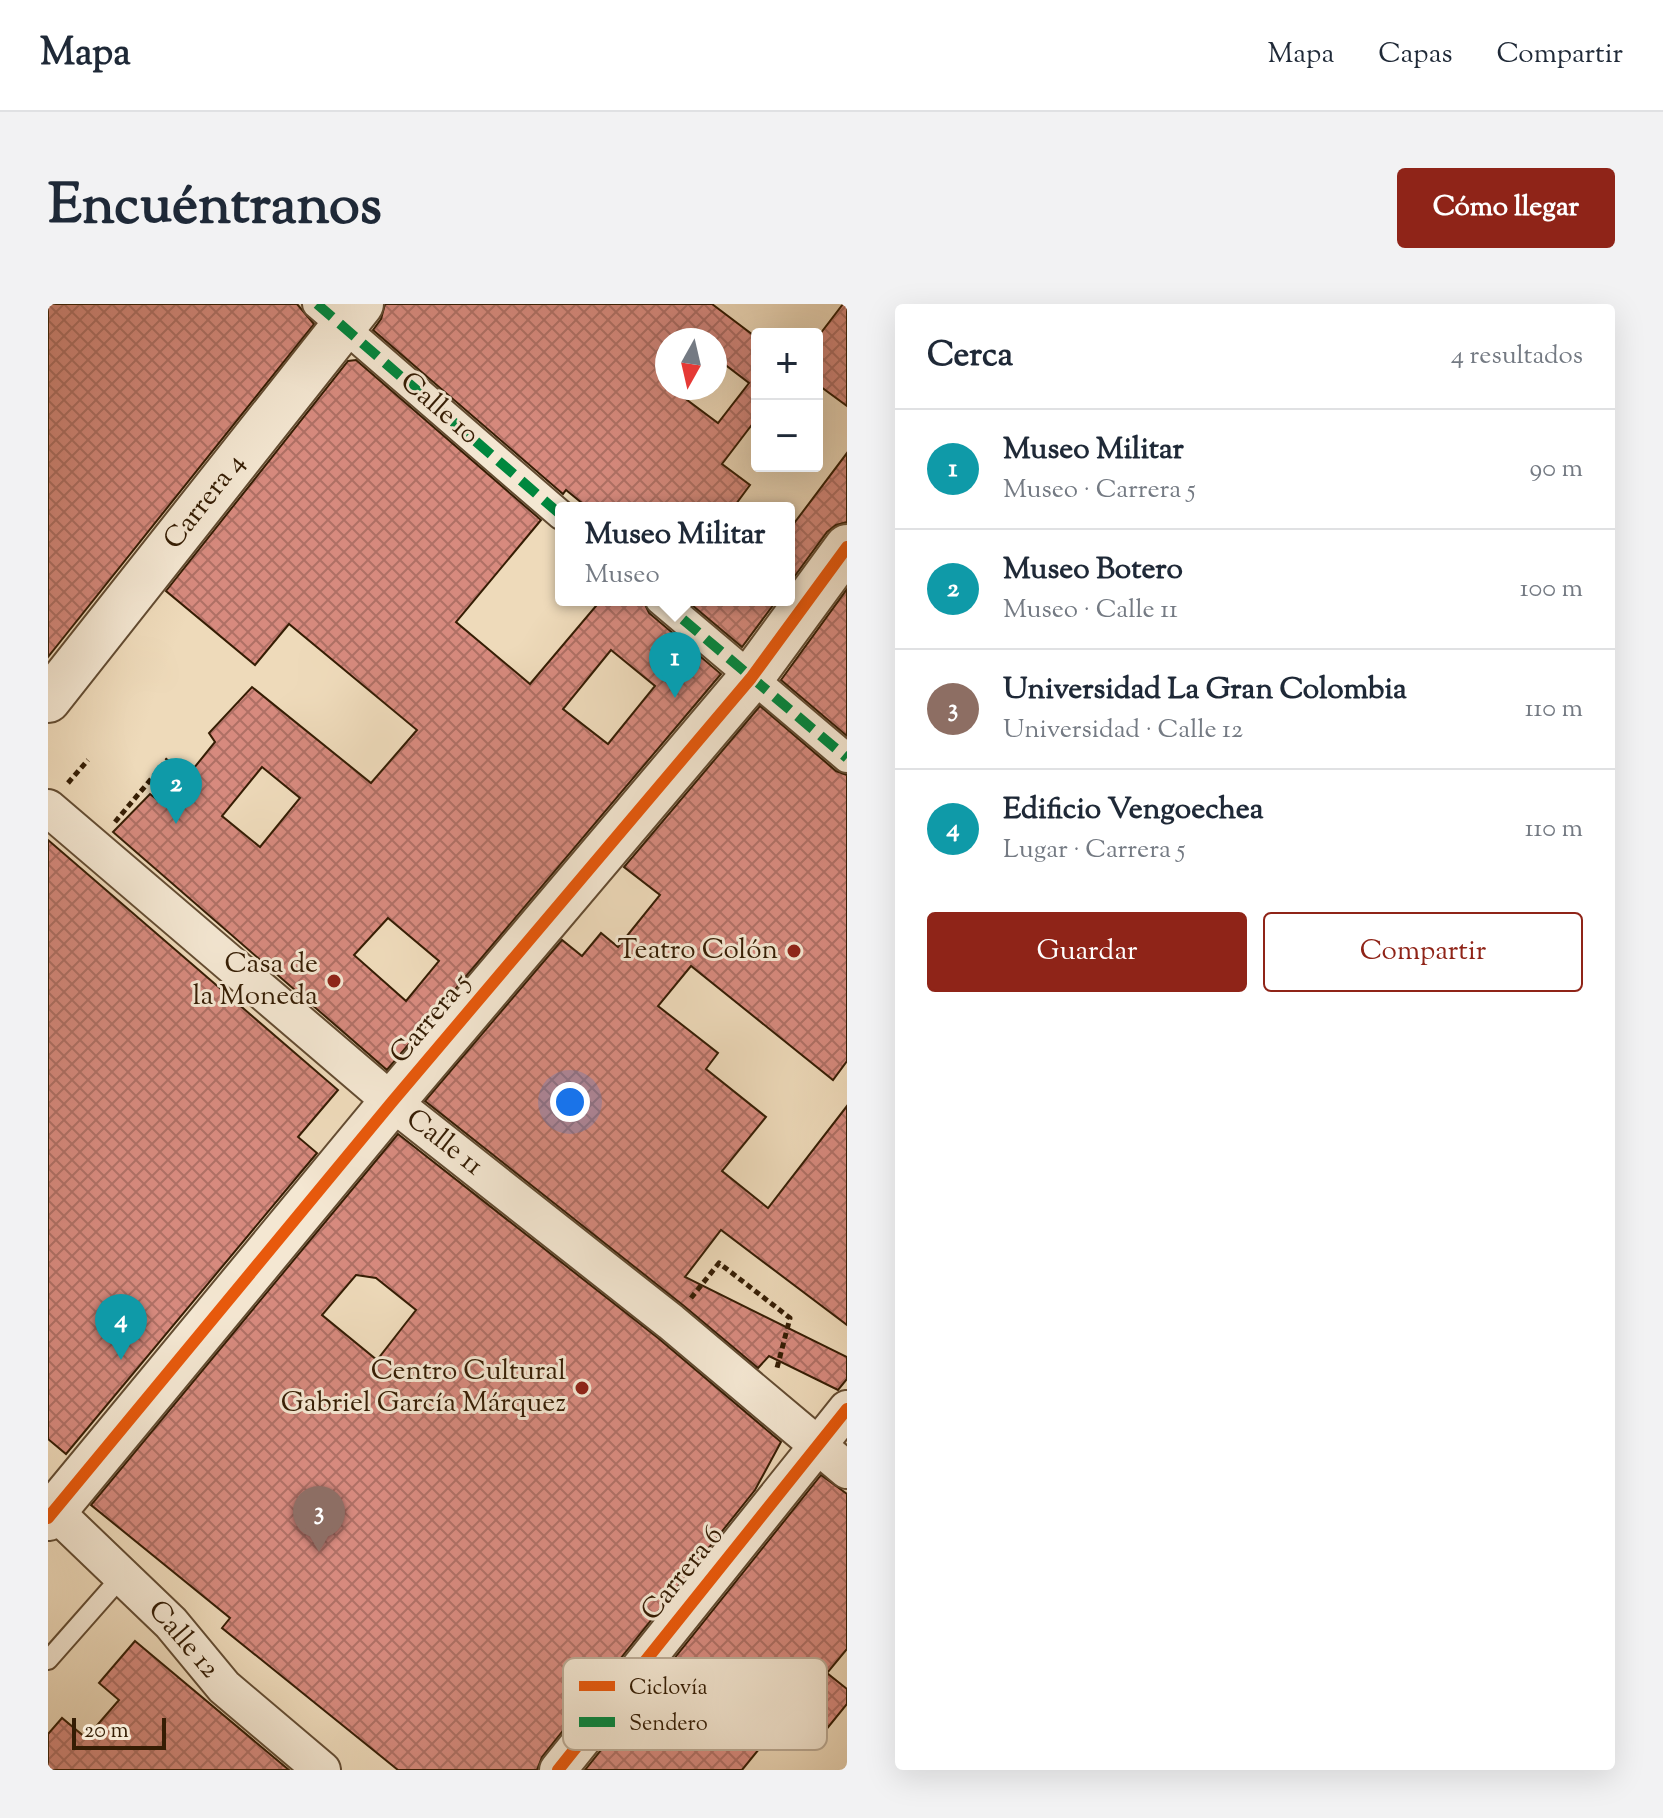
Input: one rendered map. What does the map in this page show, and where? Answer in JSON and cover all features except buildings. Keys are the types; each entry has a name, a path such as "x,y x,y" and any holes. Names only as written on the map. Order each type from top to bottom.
{"street":[{"name":"Calle 10","path":"341,312 555,509"},
{"name":"Carrera 4","path":"48,700 341,312"},
{"name":"Carrera 5","path":"50,1511 751,678 847,547"},
{"path":"667,606 847,758"},
{"name":"Calle 11","path":"58,796 392,1102 671,1322 847,1470"},
{"name":"Carrera 6","path":"641,1658 693,1588 847,1409"},
{"name":"Calle 12","path":"50,1511 123,1575 171,1623 224,1687 322,1770"},
{"name":"Carrera 6","path":"558,1770 573,1750"}],"lane":[{"path":"48,1660 123,1575"}],"path":[{"path":"109,830 168,759"},
{"path":"58,796 88,760"},
{"path":"671,1322 719,1263 790,1318 767,1404"}],"marked path":[{"path":"317,304 555,510"},
{"path":"667,606 847,758"}],"cycle path":[{"path":"48,1518 392,1102 751,678 847,547"},
{"path":"648,1658 847,1409"},
{"path":"558,1770 574,1750"}],"place":[{"name":"Museo Militar","path":"675,698"},
{"name":"Museo Botero","path":"176,824"},
{"name":"Teatro Colón","path":"794,951"},
{"name":"Casa de la Moneda","path":"334,981"},
{"name":"Edificio Vengoechea","path":"121,1360"},
{"name":"Centro Cultural Gabriel García Márquez","path":"582,1388"},
{"name":"Universidad La Gran Colombia","path":"319,1552"}]}
